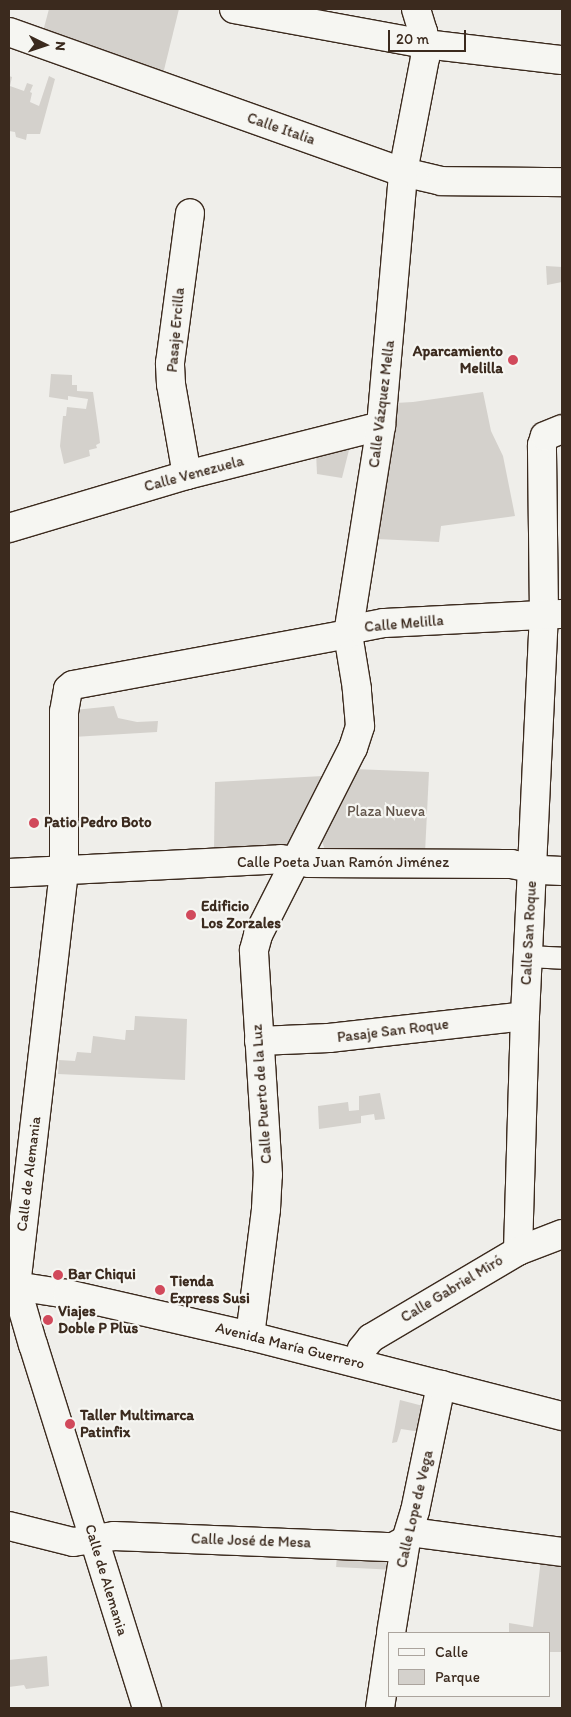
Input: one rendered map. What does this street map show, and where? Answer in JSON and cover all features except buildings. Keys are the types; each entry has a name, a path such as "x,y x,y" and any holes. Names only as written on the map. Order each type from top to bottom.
{"street":[{"path":"234,9 425,44 562,60"},
{"name":"Calle Vázquez Mella","path":"295,861 358,735 360,711 348,634 381,426 403,172 425,58 425,44 416,9"},
{"name":"Calle Italia","path":"9,32 403,172 441,180 562,182"},
{"name":"Pasaje Ercilla","path":"187,475 171,384 170,362 190,213"},
{"name":"Calle Venezuela","path":"9,528 187,475 381,426"},
{"path":"553,614 542,445 545,436 562,429"},
{"name":"Calle Melilla","path":"73,685 348,634 358,628 384,623 553,614"},
{"name":"Calle San Roque","path":"518,1251 525,1016 532,869 553,614"},
{"name":"Calle de Alemania","path":"73,685 68,688 64,712 64,872 13,1285 147,1708"},
{"name":"Calle Poeta Juan Ramón Jiménez","path":"9,873 64,872 281,859 309,863 511,864 532,869 562,871"},
{"name":"Calle Puerto de la Luz","path":"250,1336 266,1209 268,1175 254,982 255,942 295,861"},
{"path":"528,956 562,958"},
{"name":"Pasaje San Roque","path":"259,1041 329,1038 525,1016"},
{"name":"Calle Gabriel Miró","path":"359,1363 362,1349 371,1338 518,1251 562,1234"},
{"name":"Avenida María Guerrero","path":"13,1285 67,1294 250,1336 562,1416"},
{"name":"Calle Lope de Vega","path":"391,1632 408,1536 441,1385"},
{"name":"Calle José de Mesa","path":"9,1526 73,1542 114,1536 393,1546 408,1536"},
{"path":"408,1536 562,1552"},
{"path":"380,1708 388,1654"}],"green space":[{"path":"49,9 179,9 163,74 42,35"},
{"path":"9,76 12,77 10,86 24,91 27,83 33,85 30,92 32,93 30,102 39,106 49,76 55,79 40,134 27,134 26,140 16,137 15,132 9,131"},
{"path":"546,266 562,267 562,282 547,285"},
{"path":"51,374 72,375 72,385 77,385 77,391 93,392 100,443 96,445 97,448 89,450 90,456 64,464 60,446 63,416 66,416 67,407 86,409 88,399 68,396 68,400 49,397"},
{"path":"483,392 491,431 503,456 515,516 441,526 439,542 377,539 395,403"},
{"path":"350,446 342,478 317,474 316,452"},
{"path":"114,706 118,718 137,722 158,721 157,732 73,737 74,710"},
{"name":"Plaza Nueva","path":"354,769 429,772 425,853 325,850 320,835"},
{"name":"Plaza Nueva","path":"323,776 286,846 214,850 215,782"},
{"path":"135,1016 187,1019 185,1080 58,1074 59,1060 75,1061 77,1052 91,1053 93,1036 125,1040 126,1030 134,1030"},
{"path":"380,1093 385,1119 375,1120 374,1114 361,1116 361,1123 319,1129 318,1106 348,1102 349,1111 359,1110 359,1096"},
{"path":"400,1400 427,1407 421,1432 401,1429 397,1442 392,1443"},
{"path":"337,1551 387,1554 386,1570 336,1567"},
{"path":"541,1559 562,1561 562,1652 551,1652 551,1632 509,1632 509,1623 533,1627"},
{"path":"47,1656 49,1686 26,1689 24,1685 9,1687 9,1660"}],"place":[{"name":"Aparcamiento Melilla","path":"513,360"},
{"name":"Patio Pedro Boto","path":"34,823"},
{"name":"Edificio Los Zorzales","path":"191,915"},
{"name":"Bar Chiqui","path":"58,1275"},
{"name":"Tienda Express Susi","path":"160,1290"},
{"name":"Viajes Doble P Plus","path":"48,1320"},
{"name":"Taller Multimarca Patinfix","path":"70,1424"}]}
